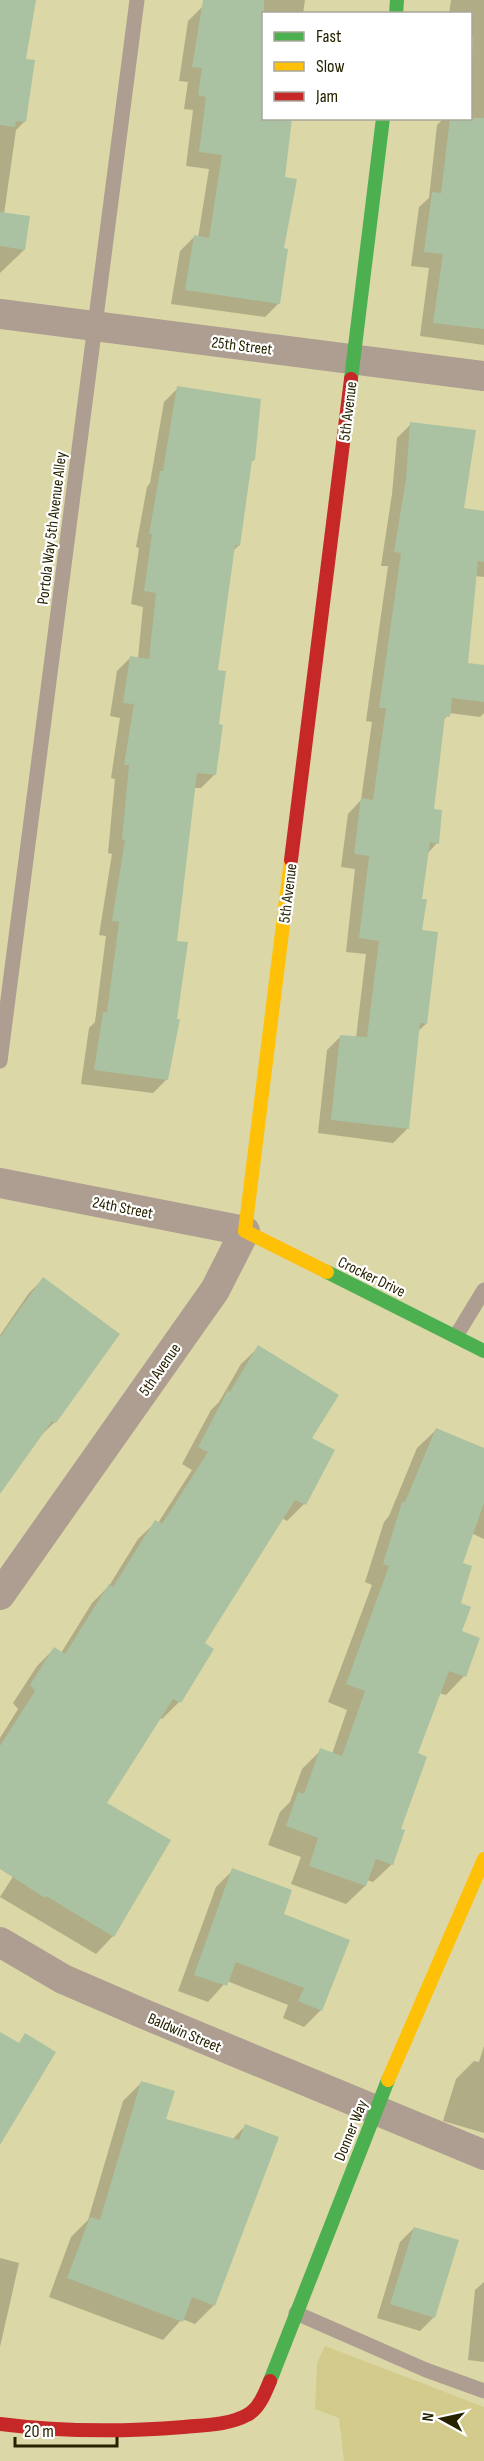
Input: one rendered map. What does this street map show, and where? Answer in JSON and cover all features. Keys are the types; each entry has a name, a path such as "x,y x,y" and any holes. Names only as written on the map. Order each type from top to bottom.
{"street":[{"name":"5th Avenue","path":"0,1595 215,1290 245,1231 383,120"},
{"name":"25th Street","path":"0,314 484,376"},
{"name":"24th Street","path":"0,1183 245,1231"},
{"name":"Crocker Drive","path":"245,1231 484,1351"},
{"name":"Donner Way","path":"0,2424 33,2429 105,2432 200,2426 224,2422 249,2414 265,2394 375,2109 484,1859"},
{"name":"Baldwin Street","path":"0,1942 63,1979 484,2155"}],"lane":[{"name":"Portola Way 5th Avenue Alley","path":"0,1061 137,0"},
{"path":"456,1336 484,1290"},
{"path":"296,2313 426,2370 484,2391"}],"shaded area":[{"path":"325,2346 484,2407 484,2461 344,2461 339,2418 315,2409 317,2363"}],"building":[{"path":"0,0 36,0 26,59 35,60 26,122 16,121 15,127 0,125"},
{"path":"203,0 264,0 262,120 292,120 285,177 297,179 284,248 288,249 280,304 185,290 194,235 209,238 222,155 199,152 206,97 198,95 202,68 192,67"},
{"path":"484,118 484,329 433,323 443,254 424,252 432,192 441,193 450,120"},
{"path":"0,212 30,216 25,250 0,246"},
{"path":"177,386 261,399 255,460 252,460 240,546 235,545 218,670 226,671 219,724 223,725 216,775 197,773 177,941 188,942 177,1019 180,1019 168,1080 94,1070 103,1012 107,1012 119,922 112,921 125,840 122,840 129,765 124,765 134,704 123,703 130,656 149,659 156,593 144,591 152,534 149,534 160,471 163,471"},
{"path":"410,422 476,430 464,508 484,511 484,562 478,561 468,663 484,665 484,702 452,698 450,717 445,716 434,809 442,810 439,844 430,842 422,899 427,899 422,930 438,932 427,1024 420,1023 409,1129 331,1120 340,1035 367,1037 379,941 359,938 369,856 354,854 361,798 373,800 386,708 379,708 401,553 394,552 406,479"},
{"path":"43,1277 120,1334 56,1423 52,1421 0,1494 0,1337"},
{"path":"258,1345 339,1395 312,1438 335,1450 306,1505 295,1500 205,1643 214,1649 181,1703 173,1699 107,1803 171,1840 114,1937 46,1896 45,1898 0,1869 0,1746 35,1691 30,1685 54,1647 65,1654 109,1584 113,1587 155,1520 162,1524 208,1452 198,1447 228,1390 230,1392"},
{"path":"436,1428 484,1448 484,1503 463,1563 472,1566 461,1603 471,1607 462,1631 480,1638 466,1677 449,1671 418,1753 427,1757 401,1829 405,1830 393,1865 376,1859 366,1886 309,1866 318,1838 286,1826 298,1792 304,1794 320,1748 342,1756 365,1691 346,1684 389,1566 383,1564 402,1502 405,1502"},
{"path":"232,1868 292,1890 284,1914 350,1940 322,2011 298,2001 304,1988 236,1962 227,1986 194,1975"},
{"path":"0,2032 19,2043 25,2033 56,2052 0,2145"},
{"path":"141,2081 175,2091 166,2119 239,2140 245,2124 279,2137 215,2306 192,2297 183,2322 67,2278 90,2217 100,2220"},
{"path":"414,2227 459,2240 435,2318 390,2304"}],"traffic: fast":[{"path":"396,12 397,0"},
{"path":"351,379 383,120"},
{"path":"327,1272 484,1351"},
{"path":"270,2381 388,2080"}],"traffic: slow":[{"path":"291,860 245,1231 327,1272"},
{"path":"388,2080 484,1859"}],"traffic: jam":[{"path":"291,860 351,379"},
{"path":"0,2424 46,2429 92,2430 161,2429 216,2424 240,2418 255,2409 270,2381"}]}
